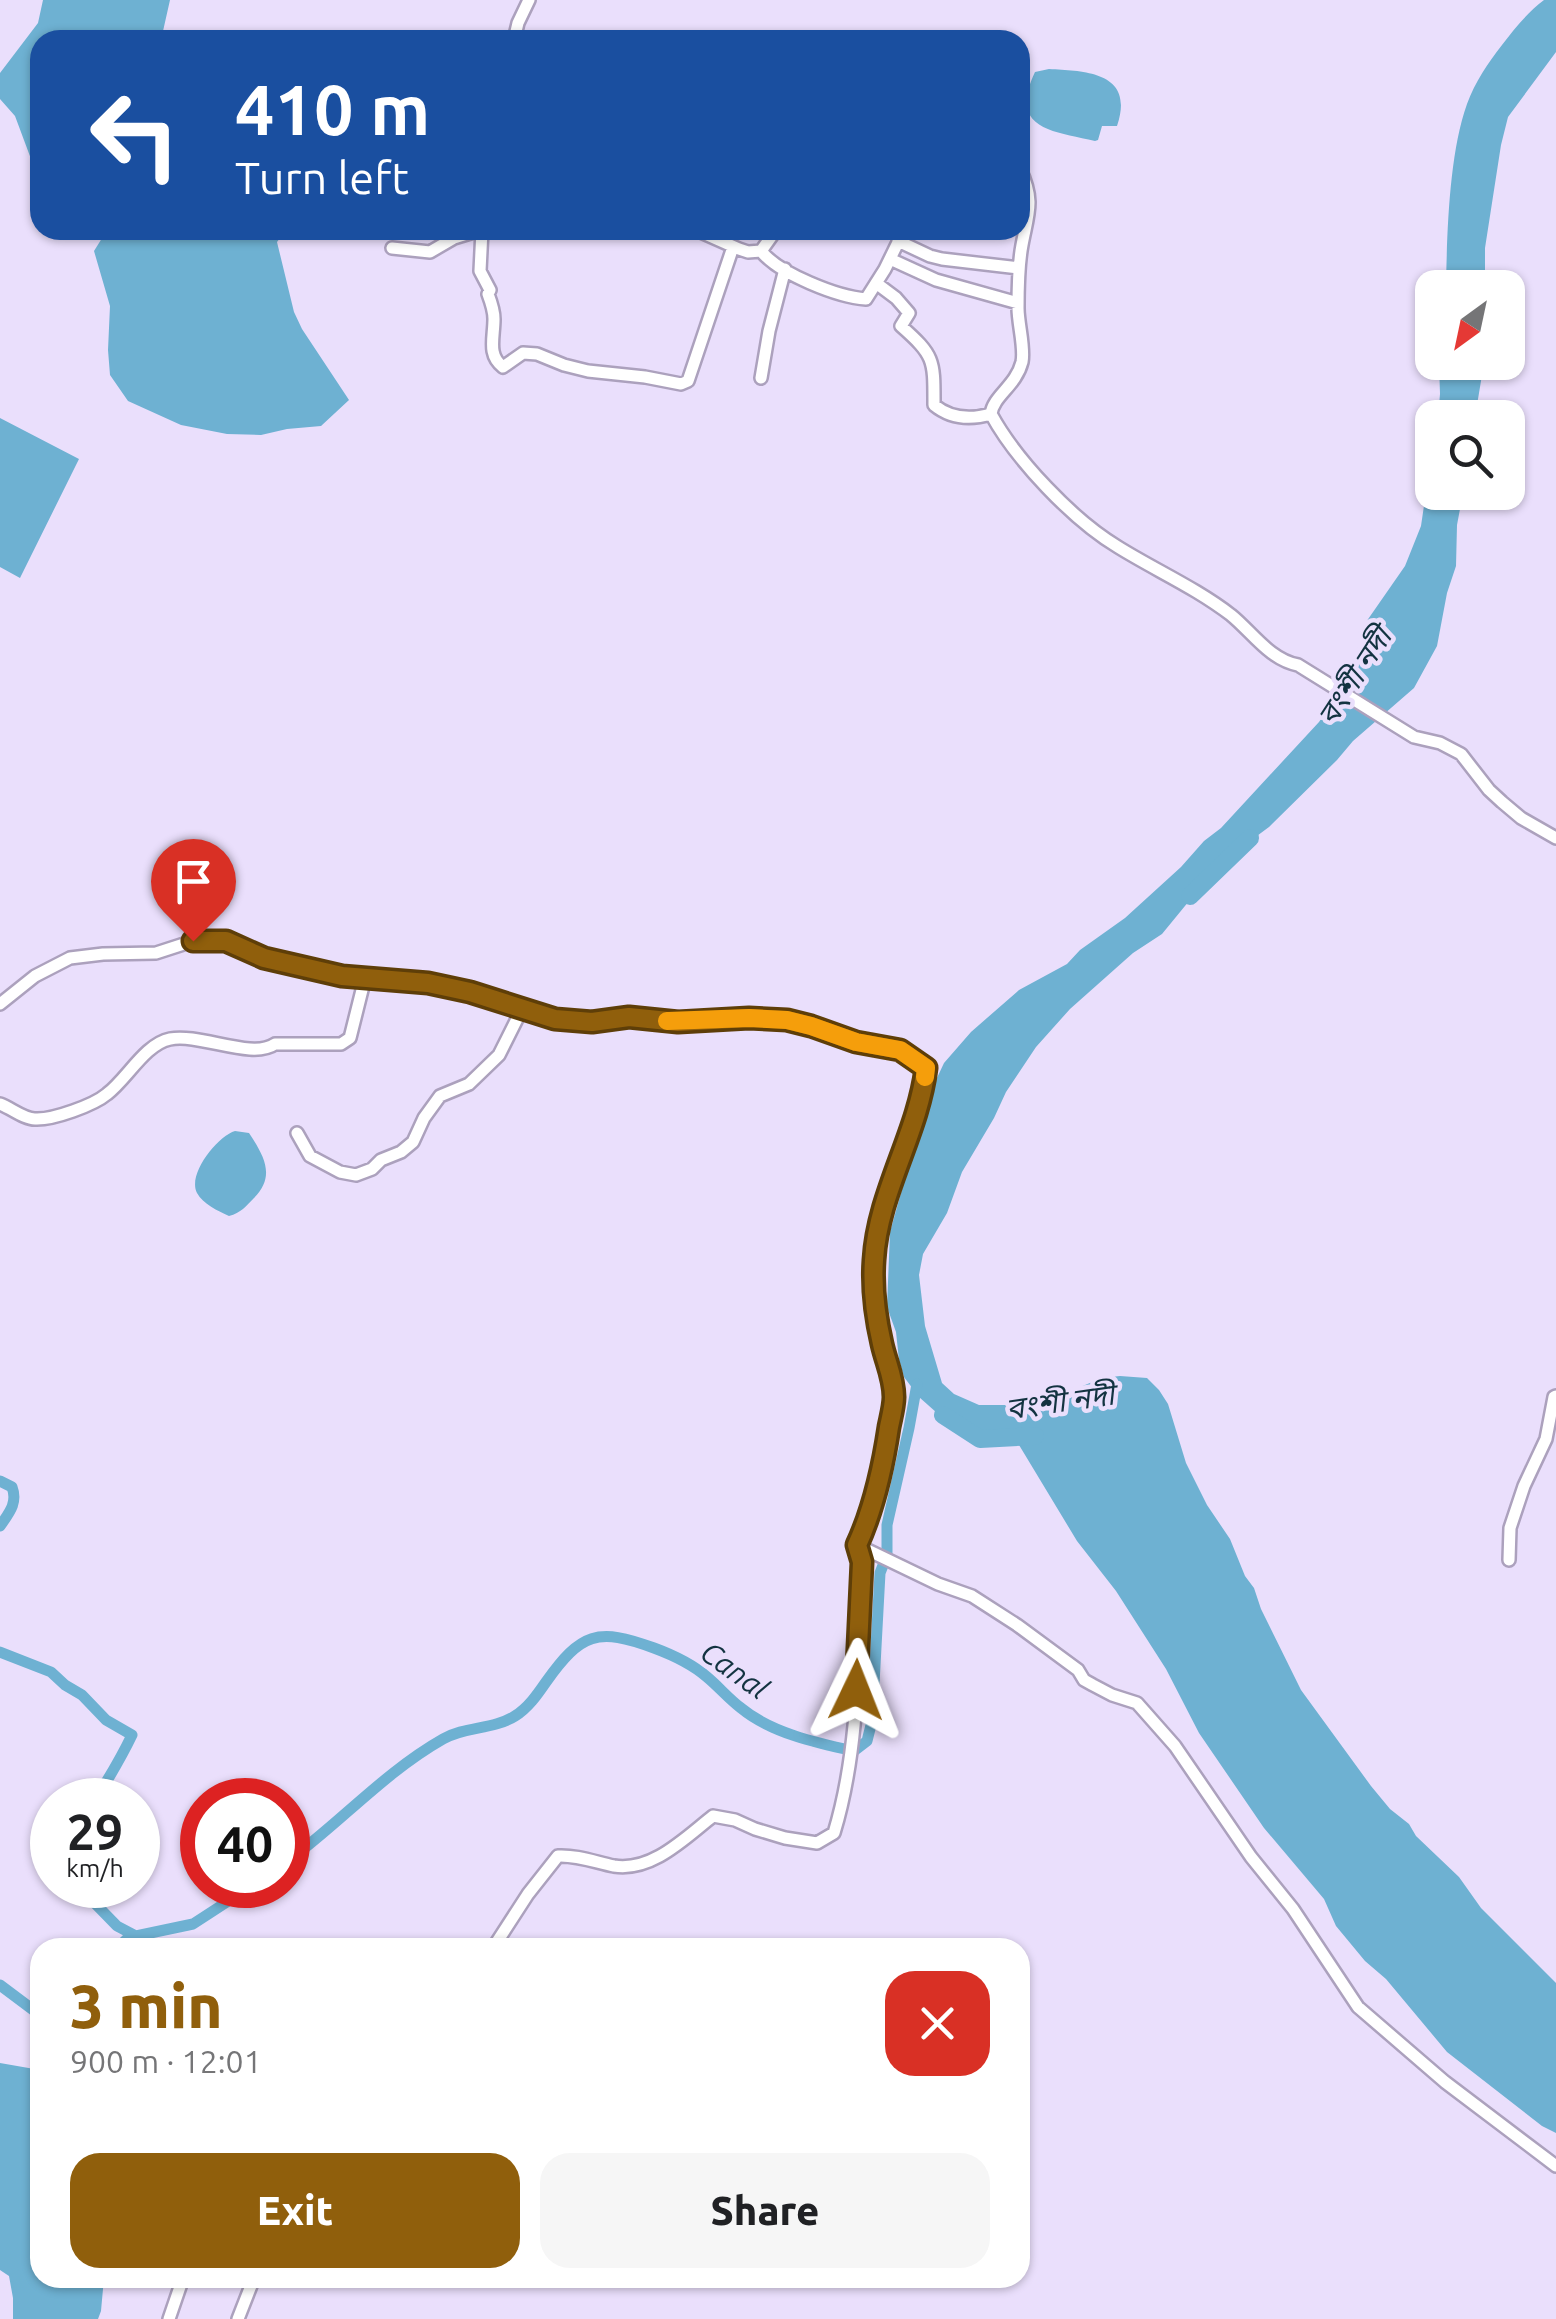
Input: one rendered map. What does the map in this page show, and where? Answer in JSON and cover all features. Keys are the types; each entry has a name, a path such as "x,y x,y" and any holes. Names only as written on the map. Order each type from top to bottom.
{"street":[{"path":"516,30 529,0"},
{"path":"392,248 430,252 451,240"},
{"path":"481,240 480,271 490,290 494,314 492,352 500,366 503,368 523,353 537,354 588,371 681,384 688,381 733,247"},
{"path":"718,240 748,252 761,252"},
{"path":"761,252 769,240"},
{"path":"761,252 768,261 862,300 899,240"},
{"path":"908,240 930,256 1019,268"},
{"path":"1024,240 1018,303 1022,365 1016,380 992,406 991,414 1018,454 1090,529 1230,614 1271,652 1289,663 1414,736 1462,754 1502,802 1556,838"},
{"path":"890,259 936,280 1018,303"},
{"path":"761,378 785,269"},
{"path":"876,282 908,313 901,326 930,356 934,405 950,416 980,418 991,414"},
{"path":"0,1004 35,976 70,958 156,953 193,941 226,941 264,958 342,976 428,983 555,1019 787,1020 856,1042 900,1050 926,1068 923,1091 884,1200 874,1259 876,1313 894,1398 878,1486 857,1545 862,1562 855,1719 834,1833 817,1843 785,1838 713,1816 652,1861 635,1866 558,1856 499,1938"},
{"path":"0,1104 32,1120 66,1114 106,1096 156,1044 172,1038 268,1049 275,1044 341,1044 350,1038 365,978"},
{"path":"297,1133 310,1156 340,1172 356,1174 372,1169 413,1142 440,1096 468,1084 499,1054 522,1008"},
{"path":"1508,1560 1510,1528 1546,1439 1556,1396"},
{"path":"857,1545 972,1596 1078,1670 1084,1680 1137,1703 1175,1746 1251,1858 1293,1909 1358,2007 1444,2082 1556,2166"},
{"path":"169,2319 180,2288"},
{"path":"238,2319 250,2288"}],"water":[{"path":"43,0 170,0 163,30 33,30"},
{"path":"1544,0 1556,0 1556,52 1508,117 1485,248 1485,270 1446,270 1453,170 1467,104 1478,80 1522,21"},
{"path":"30,34 30,156 15,116 0,99 0,73"},
{"path":"1079,71 1104,78 1119,95 1117,126 1102,126 1095,141 1038,124 1030,113 1030,86 1035,72"},
{"path":"101,240 278,240 294,312 349,400 321,426 261,435 227,434 181,425 128,401 110,375 110,306 94,251"},
{"path":"1440,380 1481,380 1478,400 1439,400"},
{"path":"0,418 79,459 20,578 0,567"},
{"path":"1423,510 1460,510 1456,566 1437,646 1414,688 1353,741 1269,827 1212,873 1162,934 1133,953 1070,1009 1036,1047 962,1172 947,1213 923,1254 919,1275 925,1326 942,1383 954,1394 979,1405 1009,1405 1051,1399 1102,1378 1120,1376 1147,1378 1159,1390 1168,1404 1186,1463 1230,1539 1301,1690 1390,1809 1409,1824 1416,1836 1459,1877 1481,1908 1556,1983 1556,2133 1447,2052 1336,1926 1324,1899 1264,1828 1199,1733 1166,1669 1116,1591 1077,1541 1013,1435 997,1437 963,1428 937,1413 904,1377 887,1307 890,1232 928,1097 944,1063 971,1032 1019,990 1067,964 1125,918 1221,828 1319,722 1356,667 1364,625 1405,566"},
{"path":"235,1131 249,1133 263,1158 266,1174 254,1198 229,1216 203,1201 195,1185 206,1157 220,1140"},
{"path":"0,2063 30,2068 30,2288 103,2288 98,2319 13,2319 9,2276 0,2270"}],"waterway":[{"name":"বংশী নদী","path":"1190,896 1250,838"},
{"name":"Canal","path":"310,1843 422,1752 452,1735 498,1724 520,1713 570,1653 592,1639 634,1641 668,1654 701,1672 766,1724 854,1751 867,1741 872,1721 880,1573 887,1555 887,1525 917,1384"},
{"name":"বংশী নদী","path":"943,1415 980,1439 1035,1436"},
{"path":"0,1481 12,1487 14,1498 0,1526"},
{"name":"Canal","path":"0,1652 51,1672 82,1695 106,1720 132,1735 109,1778"},
{"name":"Canal","path":"99,1908 117,1926 136,1936 193,1924 218,1908"},
{"name":"Canal","path":"128,1938 136,1936"},
{"name":"Canal","path":"0,1985 30,2008"}],"slow traffic":[{"path":"667,1021 787,1020 856,1042 900,1050 926,1068 925,1077"}],"route":[{"path":"193,941 226,941 264,958 342,976 428,983 470,992 555,1019 787,1020 856,1042 900,1050 926,1068 923,1091 884,1200 874,1259 876,1313 894,1398 878,1486 857,1545 862,1562 856,1690"}]}
